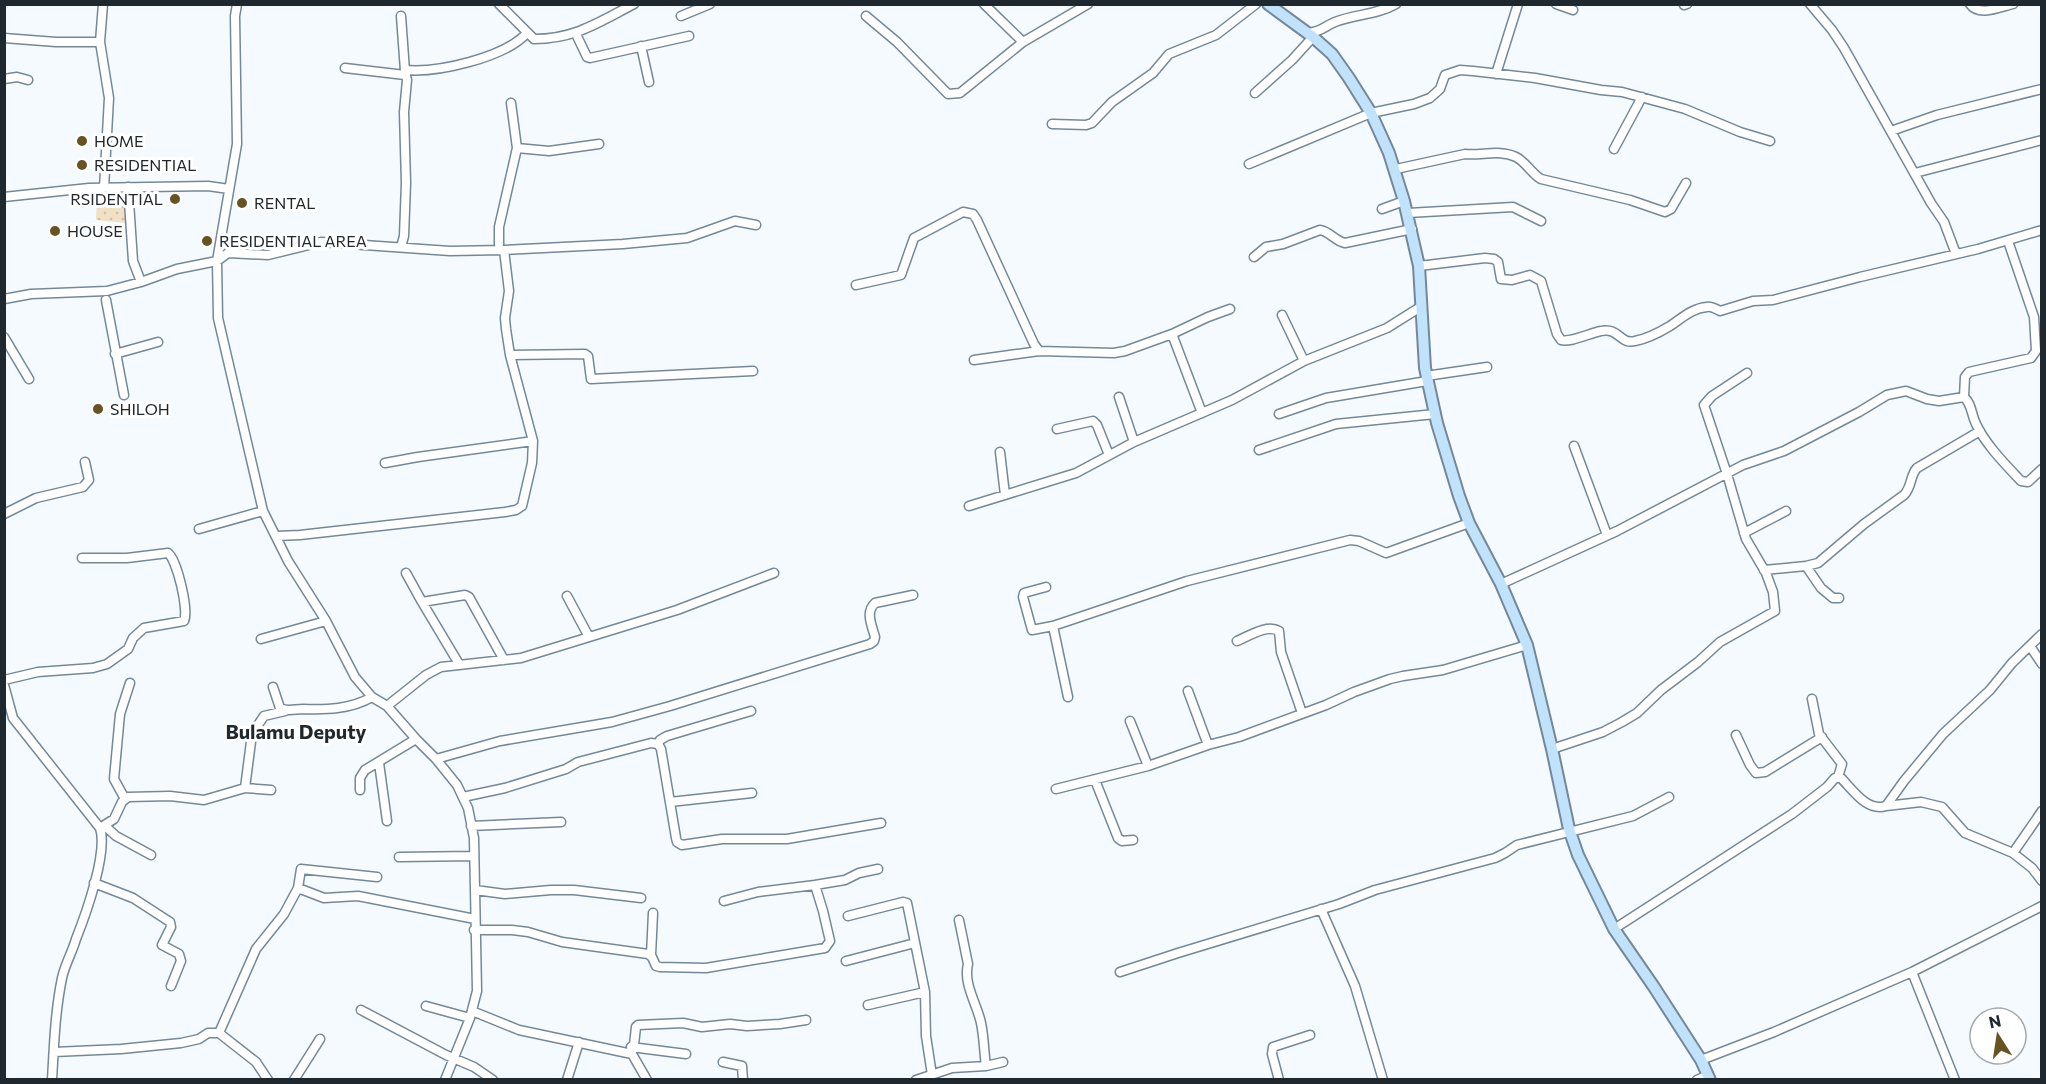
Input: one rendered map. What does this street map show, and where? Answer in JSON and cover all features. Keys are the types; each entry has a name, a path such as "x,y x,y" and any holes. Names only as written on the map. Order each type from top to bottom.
{"street":[{"path":"103,4 100,42 109,98 104,188"},
{"path":"237,4 235,16 237,144 217,261 218,318 263,512 288,561 326,621 355,677 372,697 387,706 436,759 457,785 468,808 474,838 474,930 477,991 471,1014 445,1080"},
{"path":"499,4 534,39 551,39 576,34 634,4"},
{"path":"681,16 710,4"},
{"path":"984,4 1023,42"},
{"path":"866,16 897,42 948,94 960,93 1023,42 1088,4"},
{"path":"1052,124 1086,125 1092,123 1112,102 1154,73 1169,54 1216,35 1256,4"},
{"path":"1268,4 1283,10 1339,63 1371,113 1396,169 1419,266 1426,378 1435,414 1469,523 1501,584 1527,645 1570,833 1578,855 1614,929 1701,1060 1709,1077 1697,1080"},
{"path":"1255,93 1292,60 1311,35 1335,22 1362,17 1396,4"},
{"path":"1496,74 1518,4"},
{"path":"1556,4 1573,10"},
{"path":"1810,4 1844,48 1931,203 1944,222 1956,254"},
{"path":"1970,4 1973,9 1980,11 2013,4"},
{"path":"400,247 404,236 406,183 404,112 407,80 401,16"},
{"path":"345,68 405,72 436,70 491,55 520,40 526,32"},
{"path":"576,34 587,57 590,58 689,36"},
{"path":"4,38 56,42 100,42"},
{"path":"641,46 649,82"},
{"path":"1249,164 1371,113 1414,104 1430,98 1436,94 1443,78 1449,73 1467,70 1534,78 1642,97 1770,141"},
{"path":"4,79 17,77 28,80"},
{"path":"1891,131 1937,115 2042,89"},
{"path":"1614,148 1642,97"},
{"path":"277,536 516,510 522,506 532,463 533,441 510,355 505,318 509,291 499,226 517,148 511,103"},
{"path":"1915,173 2042,140"},
{"path":"517,148 549,151 599,144"},
{"path":"1396,169 1465,154 1504,154 1517,158 1532,174 1541,179 1630,200 1665,212 1671,209 1686,183"},
{"path":"4,197 104,188 208,186 230,189"},
{"path":"128,188 133,261 141,282"},
{"path":"1382,209 1404,201"},
{"path":"1408,213 1513,207 1541,220"},
{"path":"856,285 902,275 914,238 963,212 973,214 1034,344 1040,351"},
{"path":"4,299 31,294 107,291 141,282 177,268 217,261 228,253 268,255 321,242 450,251 612,244 687,238 735,221 756,225"},
{"path":"1254,257 1266,247 1283,244 1315,231 1323,230 1335,240 1345,243 1412,229"},
{"path":"1419,266 1485,258 1494,259 1498,262 1501,279 1512,280 1530,275 1541,281 1557,334 1561,340 1567,342 1607,330 1631,342 1667,328 1700,308 1708,306 1720,311 1754,301 1773,300 2008,241 2042,230"},
{"path":"2008,241 2038,316 2033,356 1969,372 1965,377 1964,397 1968,401 1976,425 1998,456 2021,481 2028,482 2042,469"},
{"path":"106,300 124,395"},
{"path":"969,506 1076,473 1134,442 1232,400 1304,361 1387,328 1422,306"},
{"path":"974,360 1040,351 1114,353 1125,351 1230,309"},
{"path":"1282,315 1304,361"},
{"path":"1172,334 1202,413"},
{"path":"4,338 29,379"},
{"path":"116,354 158,342"},
{"path":"510,355 585,354 588,356 591,379 753,371"},
{"path":"1279,414 1326,398 1487,367"},
{"path":"1552,749 1604,732 1637,713 1661,690 1720,642 1772,614 1776,608 1773,592 1764,570 1744,533 1704,405 1712,396 1747,373"},
{"path":"1501,584 1607,535 1743,465 1784,451 1887,395 1906,391 1939,401 1964,397"},
{"path":"1119,398 1134,442"},
{"path":"1259,450 1336,424 1435,414"},
{"path":"1057,429 1093,422 1097,425 1109,455"},
{"path":"1764,570 1818,563 1864,524 1904,495 1917,468 1980,430"},
{"path":"385,463 533,441"},
{"path":"1574,446 1607,535"},
{"path":"1000,452 1005,495"},
{"path":"4,514 36,498 83,487 89,480 85,462"},
{"path":"1744,533 1786,511"},
{"path":"199,529 263,512"},
{"path":"1046,587 1024,593 1023,597 1032,630 1053,626 1187,581 1350,540 1359,541 1386,553 1469,523"},
{"path":"4,680 38,672 93,668 107,664 128,649 134,638 144,628 184,621 186,616 181,586 171,554 127,558 82,558"},
{"path":"1806,566 1821,588 1833,598 1839,598"},
{"path":"406,573 459,664"},
{"path":"387,706 432,671 449,665 521,658 676,610 774,573"},
{"path":"422,602 465,595 469,597 504,660"},
{"path":"436,759 500,741 612,722 870,644 875,637 869,611 871,606 875,603 913,595"},
{"path":"567,596 589,638"},
{"path":"261,639 326,621"},
{"path":"1053,626 1068,697"},
{"path":"1237,641 1268,629 1274,628 1279,631 1281,652 1302,713"},
{"path":"1886,806 1943,734 1990,690 2012,663 2042,634"},
{"path":"1056,789 1148,766 1239,737 1390,679 1443,670 1527,645"},
{"path":"2030,646 2042,664"},
{"path":"125,799 114,779 120,714 130,683"},
{"path":"4,685 9,720 102,827 151,855"},
{"path":"273,687 280,708 285,711"},
{"path":"1188,691 1208,745"},
{"path":"245,788 252,734 264,716 301,709 321,711 362,703 372,697"},
{"path":"1614,929 1792,814 1838,777 1842,764 1822,737 1817,726 1812,699"},
{"path":"658,744 667,736 751,711"},
{"path":"1130,722 1148,766"},
{"path":"1736,735 1756,773 1765,772 1822,737"},
{"path":"360,790 361,774 416,740"},
{"path":"463,797 566,769 584,760 658,744"},
{"path":"658,744 661,749 677,842 682,845 722,839 787,839 881,824"},
{"path":"380,763 387,821"},
{"path":"1838,777 1867,804 1875,807 1921,802 1942,807 1968,836 2013,853 2032,868 2042,881"},
{"path":"1095,780 1118,838 1122,841 1133,840"},
{"path":"102,827 114,819 125,799 133,796 170,796 204,800 245,788 271,790"},
{"path":"670,802 752,793"},
{"path":"1120,972 1376,890 1495,858 1518,845 1587,827 1617,822 1669,797"},
{"path":"2013,853 2042,811"},
{"path":"471,826 561,822"},
{"path":"52,1080 56,1014 65,965 76,941 94,883 102,847 102,827"},
{"path":"399,858 474,856"},
{"path":"219,1033 256,949 284,914 298,888 302,868 377,877"},
{"path":"724,901 758,892 845,880 859,873 878,870"},
{"path":"94,883 133,898 170,922 171,927 162,945 178,954 181,961 171,986"},
{"path":"653,913 651,955 656,966 698,968 825,948 830,941 824,911 815,885"},
{"path":"298,888 324,898 358,896 475,919"},
{"path":"475,890 505,894 574,890 641,898"},
{"path":"848,916 903,902 907,903 925,992 926,1036 935,1075"},
{"path":"1701,1060 1774,1032 1912,972 2042,906"},
{"path":"1321,909 1355,986 1383,1080"},
{"path":"959,920 968,964 966,971 981,1022 986,1066"},
{"path":"474,930 528,932 561,942 651,955"},
{"path":"846,962 915,943"},
{"path":"1912,972 1955,1080"},
{"path":"868,1005 925,992"},
{"path":"426,1006 471,1014 545,1037 632,1050 686,1054"},
{"path":"361,1010 484,1073 493,1080"},
{"path":"647,1080 632,1050 636,1026 683,1023 702,1027 730,1024 747,1026 806,1020"},
{"path":"54,1052 121,1049 181,1042 199,1039 208,1033 219,1033 256,1062 268,1080"},
{"path":"1279,1080 1272,1054 1273,1047 1310,1035"},
{"path":"294,1080 320,1039"},
{"path":"567,1080 579,1042"},
{"path":"723,1062 742,1066 742,1080"},
{"path":"916,1080 952,1068 986,1066 1003,1062"}],"shaded area":[{"path":"97,191 126,192 127,223 96,220"}],"place":[{"name":"HOME","path":"82,141"},
{"name":"RESIDENTIAL","path":"82,165"},
{"name":"RSIDENTIAL","path":"175,199"},
{"name":"RENTAL","path":"242,203"},
{"name":"HOUSE","path":"55,231"},
{"name":"RESIDENTIAL AREA","path":"207,241"},
{"name":"SHILOH","path":"98,409"}],"district":[{"name":"Bulamu Deputy","path":"296,732"}]}
